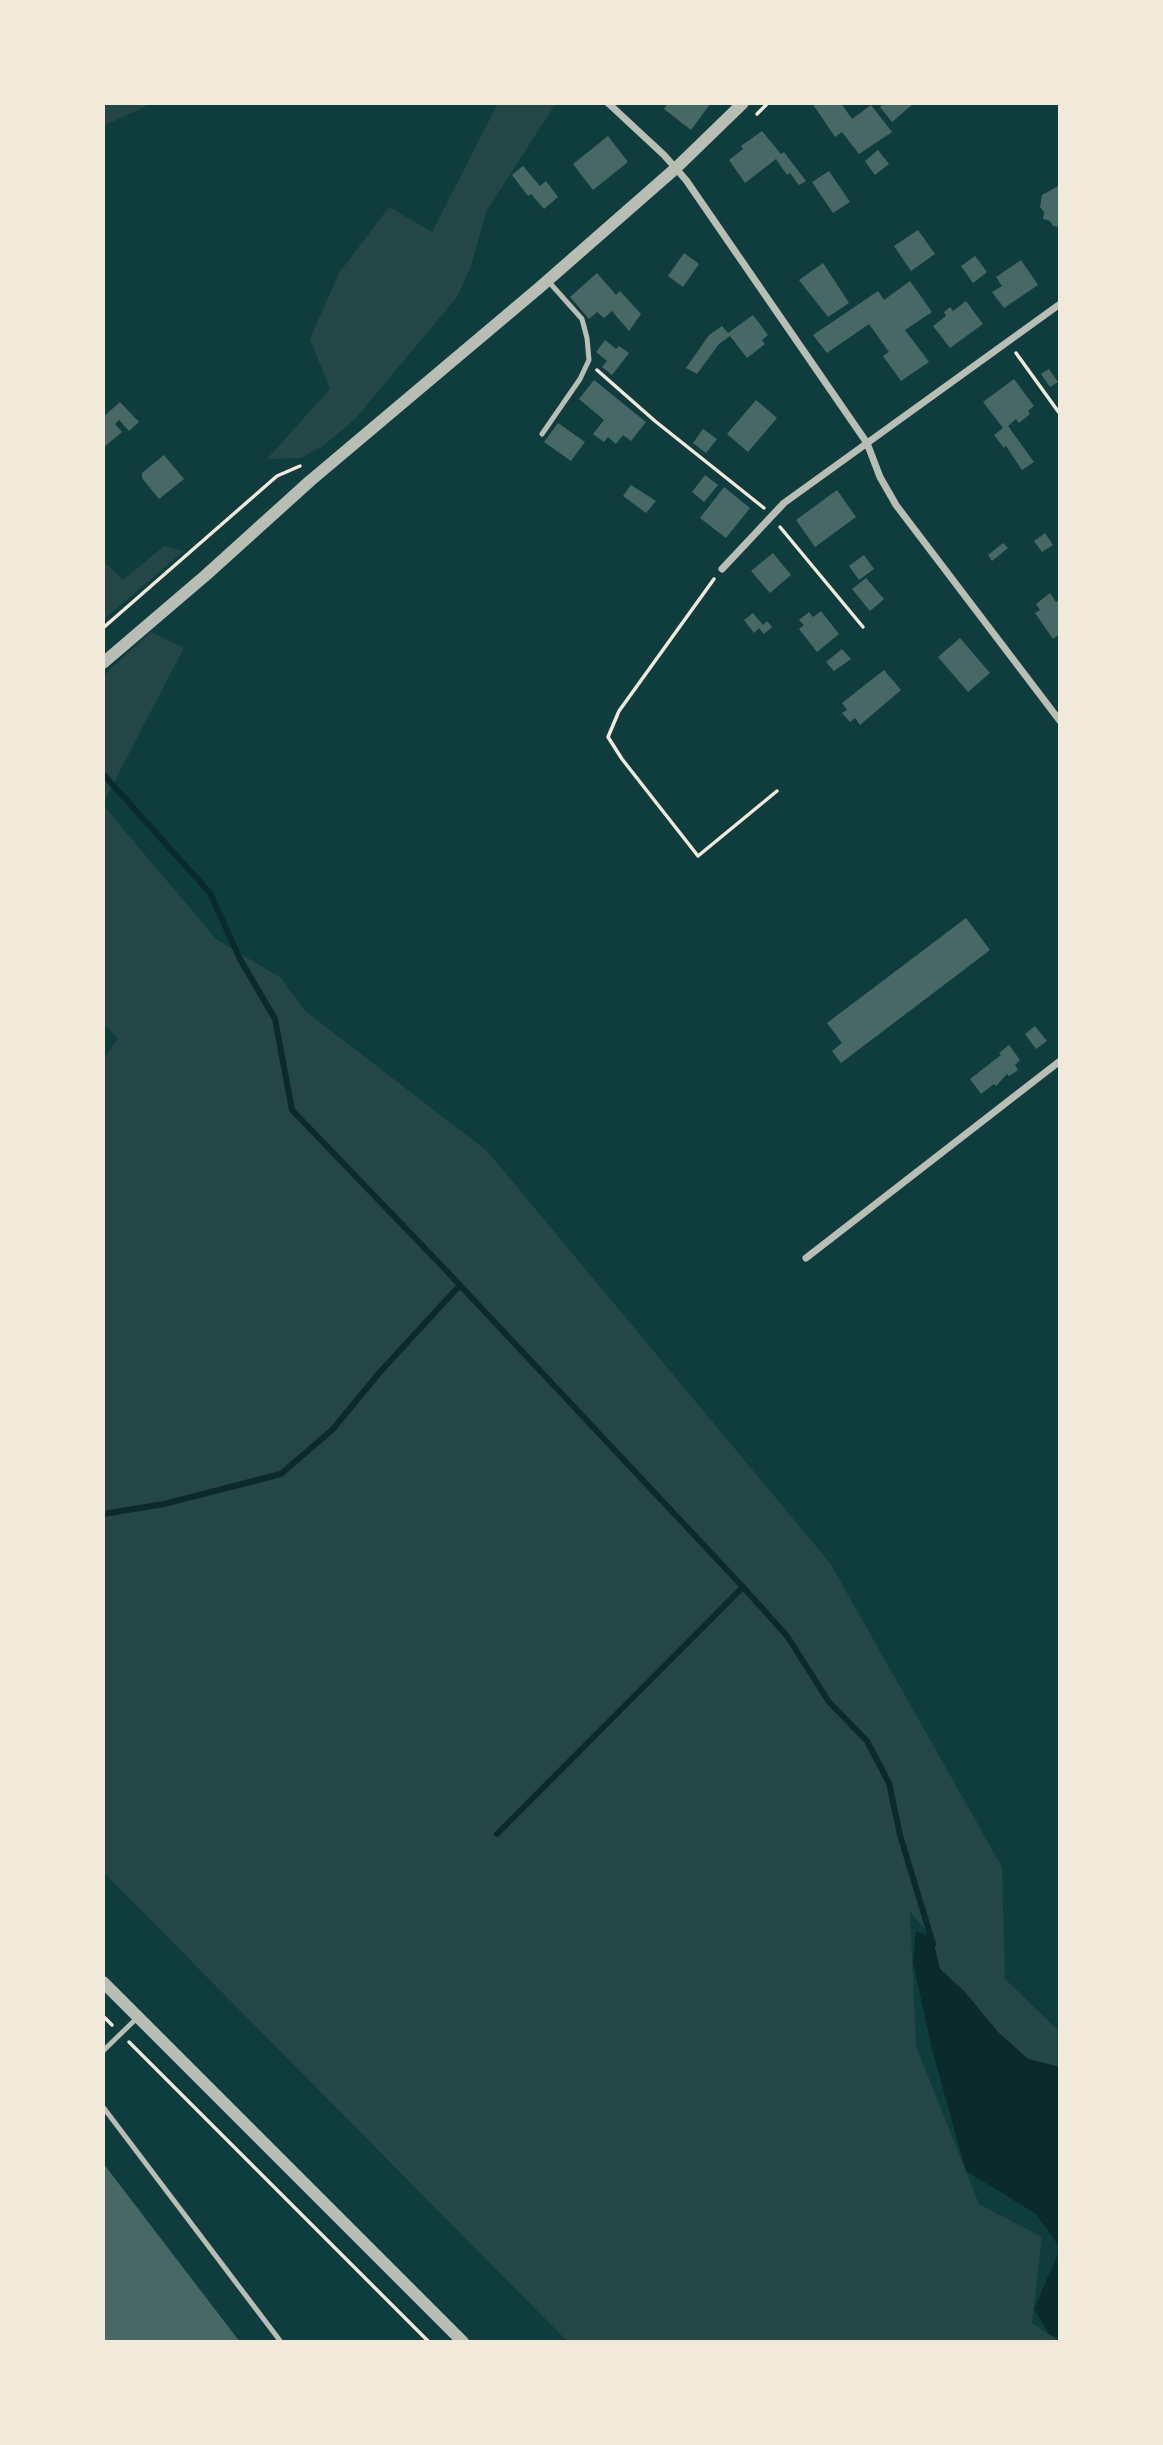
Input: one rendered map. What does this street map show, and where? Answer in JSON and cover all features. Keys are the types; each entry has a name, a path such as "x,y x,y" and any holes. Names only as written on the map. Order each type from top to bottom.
{"street":[{"path":"608,103 676,168 867,443 880,477 896,505 1060,721"},
{"path":"103,663 310,481 676,168 743,103"},
{"path":"722,569 784,503 1060,304"},
{"path":"806,1258 1060,1061"},
{"path":"103,1982 463,2342"}],"lane":[{"path":"542,434 580,379 589,360 582,319 548,280"},
{"path":"103,2051 138,2017"},
{"path":"103,2107 281,2342"}],"path":[{"path":"1007,340 1060,414"},
{"path":"589,360 646,414 761,505 863,626"},
{"path":"722,569 620,710 608,737 622,759 698,856 777,790"},
{"path":"103,2016 429,2342"}],"shaded area":[{"path":"103,103 153,103 103,126"},
{"path":"498,103 556,103 486,212 471,266 457,297 355,419 323,446 301,458 267,459 330,389 310,339 339,273 389,207 432,232"},
{"path":"164,546 184,551 103,620 103,561 123,580"},
{"path":"151,632 184,648 103,803 103,676"},
{"path":"103,805 216,939 281,978 304,1010 487,1151 830,1563 1002,1867 1005,1979 1060,2032 1060,2067 1028,2059 998,2032 964,1991 940,1969 932,1937 910,1912 916,2046 979,2204 1042,2237 1032,2323 1060,2342 568,2342 103,1872 103,1060 118,1038 103,1024"},
{"path":"916,1931 932,1937 940,1969 964,1991 998,2032 1028,2059 1060,2067 1060,2248 1036,2214 966,2171 932,2049 913,1963"},
{"path":"1060,2249 1060,2339 1049,2334 1034,2309"}],"building":[{"path":"668,103 711,103 691,130 664,109"},
{"path":"812,103 841,103 852,119 871,105 892,132 859,154 842,132 835,137"},
{"path":"884,103 914,103 892,122 880,107"},
{"path":"762,131 781,154 784,152 806,181 799,185 790,173 787,175 776,159 745,183 729,160 743,149 741,146"},
{"path":"608,136 628,162 593,190 573,164"},
{"path":"878,150 889,164 875,175 865,161"},
{"path":"523,166 540,186 546,181 558,197 544,209 531,194 528,196 512,175"},
{"path":"829,171 850,202 833,213 812,182"},
{"path":"1060,185 1060,227 1043,219 1044,212 1040,207 1042,195"},
{"path":"918,230 935,254 911,271 894,246"},
{"path":"684,253 699,264 683,287 668,276"},
{"path":"975,256 987,272 973,283 961,266"},
{"path":"1021,260 1038,285 1004,308 992,292 1002,286 996,277"},
{"path":"823,263 849,303 828,317 799,280"},
{"path":"597,273 616,295 620,291 641,314 629,331 612,311 604,318 597,312 589,319 570,297"},
{"path":"910,281 932,312 905,330 929,362 901,381 883,356 889,352 869,324 827,353 813,335 878,291 884,300"},
{"path":"966,301 983,324 950,348 933,326 946,316 944,312 950,307 953,311"},
{"path":"753,315 768,335 762,340 765,344 747,358 730,336 719,344 697,374 686,368 709,335 722,326 728,333"},
{"path":"605,340 616,349 619,346 629,353 612,375 602,367 607,361 596,352"},
{"path":"1049,369 1058,382 1050,387 1041,374"},
{"path":"1014,379 1034,406 1028,411 1030,414 1019,423 1016,419 1008,426 1034,462 1022,470 1006,446 1004,448 994,435 1003,428 983,402"},
{"path":"594,380 646,422 631,441 623,435 616,444 608,437 604,442 593,434 604,420 579,399"},
{"path":"756,400 777,418 748,452 727,434"},
{"path":"120,402 139,422 129,431 119,420 115,424 122,432 103,448 103,417"},
{"path":"558,423 585,442 571,461 544,442"},
{"path":"703,429 717,439 706,453 693,443"},
{"path":"164,455 184,479 159,499 142,478 142,473"},
{"path":"705,475 718,485 704,502 692,492"},
{"path":"631,485 656,501 646,513 623,496"},
{"path":"724,487 750,508 726,538 700,518"},
{"path":"837,490 856,517 815,547 796,520"},
{"path":"1045,533 1053,545 1042,552 1034,541"},
{"path":"1003,543 1008,548 992,561 988,555"},
{"path":"773,553 791,575 770,593 751,571"},
{"path":"864,555 874,569 859,580 849,566"},
{"path":"866,578 884,599 870,611 852,589"},
{"path":"1050,593 1056,602 1060,599 1060,634 1053,639 1035,613 1040,610 1036,604"},
{"path":"821,611 839,634 817,652 799,629 804,625 799,620 809,612 813,617"},
{"path":"753,613 763,625 767,621 772,627 764,634 759,628 754,633 744,620"},
{"path":"960,638 990,673 968,692 938,657"},
{"path":"842,649 851,659 834,671 826,662"},
{"path":"884,670 901,690 860,725 855,718 850,722 842,713 847,710 842,703"},
{"path":"966,918 990,950 841,1063 832,1051 842,1043 827,1023"},
{"path":"1035,1026 1047,1041 1036,1049 1025,1034"},
{"path":"1009,1045 1020,1060 1015,1065 1018,1070 1009,1076 1007,1074 996,1086 994,1084 981,1094 970,1079 1001,1055 999,1053"},
{"path":"103,2163 240,2342 103,2342"}],"waterway":[{"path":"103,774 210,893 240,959 275,1019 292,1110 743,1587 787,1636 829,1702 867,1741 889,1783 900,1835 933,1944"},
{"path":"103,1514 164,1504 281,1474 333,1429 380,1372 460,1285"},
{"path":"497,1834 743,1587"}]}
